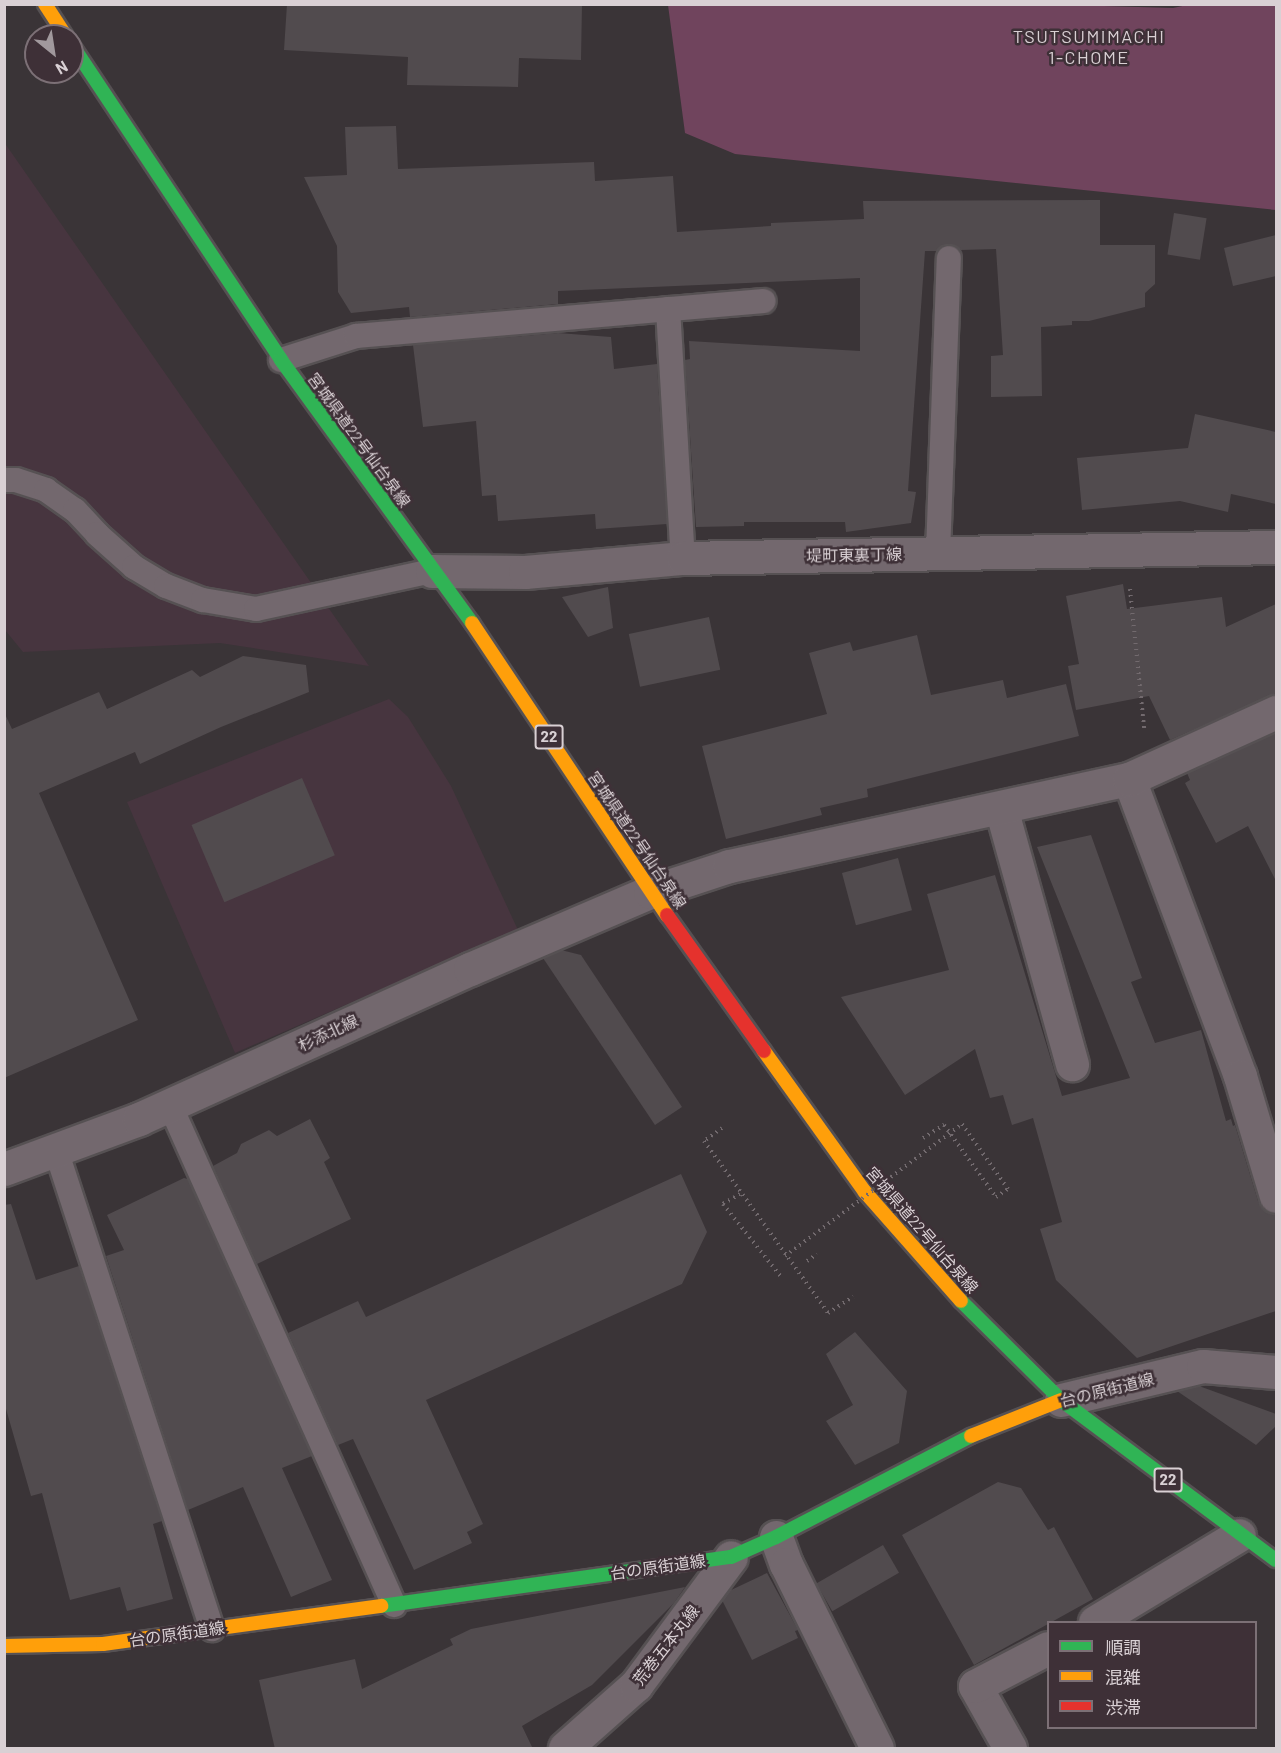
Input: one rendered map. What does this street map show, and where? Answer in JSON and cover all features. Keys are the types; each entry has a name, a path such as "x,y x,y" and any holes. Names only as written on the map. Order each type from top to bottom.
{"main road":[{"path":"45,4 58,24"},
{"name":"宮城県道22号仙台泉線","path":"84,63 281,360 432,571 486,642 650,892 865,1192 979,1322 1061,1400 1239,1535 1276,1560"},
{"name":"台の原街道線","path":"4,1646 103,1644 731,1557 776,1537 962,1440 1061,1400"}],"street":[{"name":"堤町東裏丁線","path":"432,571 525,572 683,558 1276,547"},
{"name":"杉添北線","path":"4,1169 170,1105 470,969 650,892 729,866 1001,808 1141,775 1276,712"},
{"path":"1141,775 1240,1076 1276,1196"},
{"path":"1001,808 1072,1064"},
{"name":"台の原街道線","path":"1061,1400 1203,1366 1276,1372"},
{"path":"1098,1621 1239,1535"},
{"path":"776,1537 786,1564 877,1749"},
{"name":"荒巻五本丸線","path":"566,1748 636,1685 731,1557"},
{"path":"1010,1749 975,1686 1047,1649"}],"lane":[{"path":"938,553 949,258"},
{"path":"281,360 356,336 763,301"},
{"path":"668,309 683,558"},
{"path":"4,480 16,480 46,490 75,510 97,534 134,567 166,586 203,600 256,609 432,571"},
{"path":"170,1105 394,1605"},
{"path":"56,1150 212,1629"}],"path":[{"path":"1123,550 1146,747 1141,775"},
{"path":"785,1257 962,1124 1008,1189 996,1197 944,1125 923,1138"},
{"path":"722,1128 704,1141 785,1257 828,1313 853,1297"},
{"path":"740,1194 723,1204 782,1278"},
{"path":"807,1262 817,1254"}],"shaded area":[{"path":"1192,4 1276,5 1276,210 735,154 685,133 668,5 1069,5 1173,8"},
{"path":"4,142 369,666 220,643 23,652 5,630"},
{"path":"389,699 408,717 451,786 518,930 235,1053 127,802"}],"building":[{"path":"287,4 582,4 581,60 519,58 518,87 407,85 408,57 284,50"},
{"path":"396,126 398,169 594,162 595,181 673,176 677,232 771,226 771,223 864,219 863,201 1100,200 1100,245 1155,245 1155,284 1145,293 1145,307 1089,321 1072,321 1072,325 1041,327 1042,396 991,397 991,356 1003,355 996,249 961,250 949,244 937,251 925,251 908,491 916,492 911,523 846,532 845,522 744,522 744,526 696,527 685,360 690,359 689,341 860,351 860,278 558,291 558,304 410,317 409,307 351,313 338,292 337,246 304,177 347,175 345,127"},
{"path":"1174,213 1207,218 1200,260 1167,254"},
{"path":"1276,235 1276,276 1233,286 1224,248"},
{"path":"558,333 611,337 614,369 657,364 667,524 596,529 595,514 498,521 496,495 482,496 476,421 423,427 413,345"},
{"path":"1195,414 1276,432 1276,504 1231,494 1228,512 1180,501 1082,510 1077,458 1188,448"},
{"path":"1123,584 1127,609 1222,597 1226,627 1276,604 1276,693 1170,740 1149,696 1076,710 1068,666 1079,664 1066,596"},
{"path":"608,587 613,628 588,637 562,597"},
{"path":"709,617 720,670 640,687 629,634"},
{"path":"917,635 931,695 1003,680 1007,698 1066,684 1079,736 867,789 868,797 820,808 822,815 726,839 702,746 827,714 809,653 850,642 853,651"},
{"path":"243,656 306,665 309,692 221,727 140,764 135,752 39,793 138,1020 4,1078 4,712 12,729 99,692 107,709 192,670 200,677"},
{"path":"1276,732 1276,881 1248,826 1216,843 1185,783 1190,780 1187,773"},
{"path":"302,778 335,855 224,902 192,825"},
{"path":"1091,835 1142,978 1131,982 1155,1043 1201,1030 1226,1121 1231,1119 1233,1126 1235,1125 1258,1201 1264,1210 1276,1214 1276,1311 1137,1358 1056,1280 1040,1229 1062,1222 1033,1118 1012,1125 1003,1095 990,1098 975,1049 905,1095 841,997 949,970 927,894 995,875 1062,1096 1130,1078 1037,847"},
{"path":"898,858 912,910 856,925 842,873"},
{"path":"561,950 581,955 682,1107 655,1125 543,958"},
{"path":"310,1119 330,1158 324,1162 351,1219 257,1264 213,1166 237,1153 241,1144 269,1130 277,1136"},
{"path":"681,1174 707,1232 682,1284 426,1400 483,1524 467,1532 472,1543 414,1570 353,1439 338,1445 288,1333 358,1301 366,1317"},
{"path":"184,1178 188,1179 312,1456 282,1468 332,1580 291,1597 243,1487 188,1510 106,1256 124,1250 107,1215"},
{"path":"11,1204 36,1280 79,1266 162,1521 153,1524 173,1599 127,1611 120,1587 70,1600 42,1493 31,1496 4,1402 4,1205"},
{"path":"855,1332 907,1391 899,1443 855,1465 826,1421 853,1405 826,1354"},
{"path":"1199,1386 1276,1414 1276,1426 1256,1445 1177,1391"},
{"path":"998,1482 1021,1488 1048,1530 1054,1527 1093,1599 1053,1621 1047,1621 1047,1625 974,1665 902,1535"},
{"path":"883,1545 899,1573 832,1611 816,1584"},
{"path":"767,1573 798,1630 795,1631 798,1638 752,1660 722,1600 729,1591"},
{"path":"685,1587 674,1603 592,1685 522,1726 533,1749 275,1749 259,1680 355,1659 362,1689 453,1645 450,1639 471,1629"}],"traffic: fast":[{"path":"84,63 281,360 472,623"},
{"path":"961,1301 1061,1400 1276,1560"},
{"path":"381,1606 731,1557 776,1537 971,1436"}],"traffic: slow":[{"path":"45,4 58,24"},
{"path":"472,623 667,915"},
{"path":"764,1051 865,1192 961,1301"},
{"path":"971,1436 1061,1400"},
{"path":"4,1646 103,1644 381,1606"}],"traffic: jam":[{"path":"667,915 764,1051"}],"district":[{"name":"TSUTSUMIMACHI 1-CHOME","path":"1089,47"}]}
